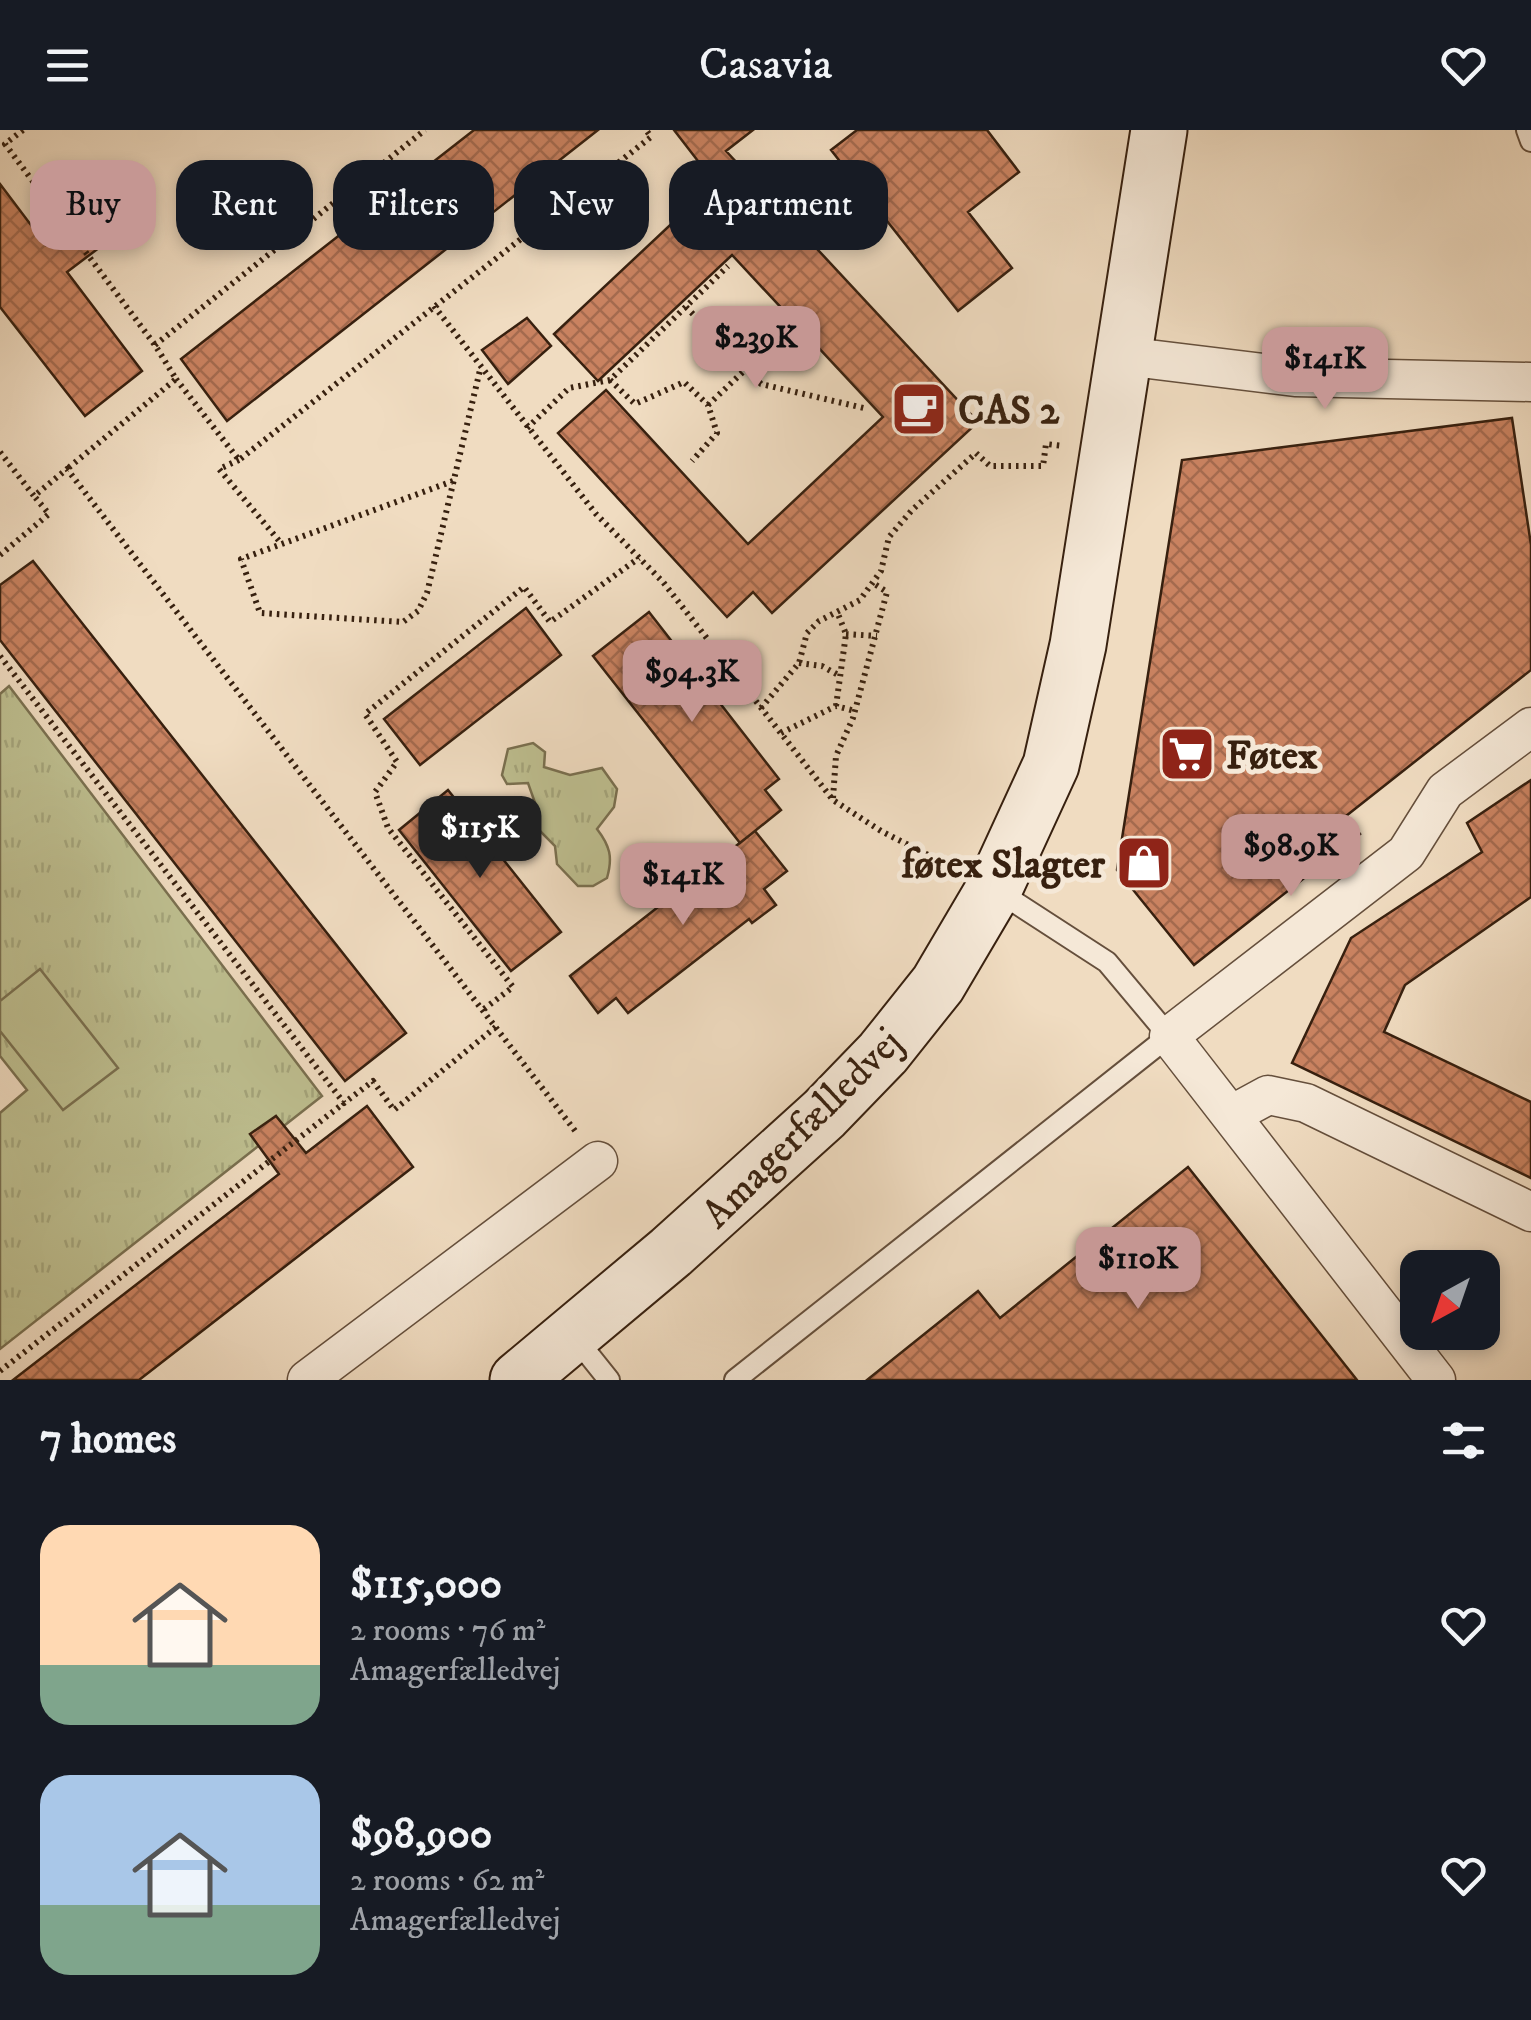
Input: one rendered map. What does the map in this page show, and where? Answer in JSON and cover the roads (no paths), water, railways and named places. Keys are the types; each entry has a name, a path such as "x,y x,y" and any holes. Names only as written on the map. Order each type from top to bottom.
{"street":[{"name":"Amagerfælledvej","path":"518,1380 671,1252 824,1114 883,1053 938,984 994,889 1051,765 1078,645 1158,130"},
{"path":"1124,356 1295,377 1531,382"},
{"path":"1436,1380 1169,1036 1406,853 1444,791 1531,727"},
{"path":"1232,1114 1268,1095 1306,1102 1531,1212"},
{"path":"307,1380 598,1161"}],"lane":[{"path":"1527,130 1531,141"},
{"path":"735,1380 1169,1036 1108,962 994,889"},
{"path":"572,1335 609,1380"}],"place":[{"name":"CAS 2","path":"919,409"},
{"name":"Føtex","path":"1187,754"},
{"name":"føtex Slagter","path":"1144,863"}]}
